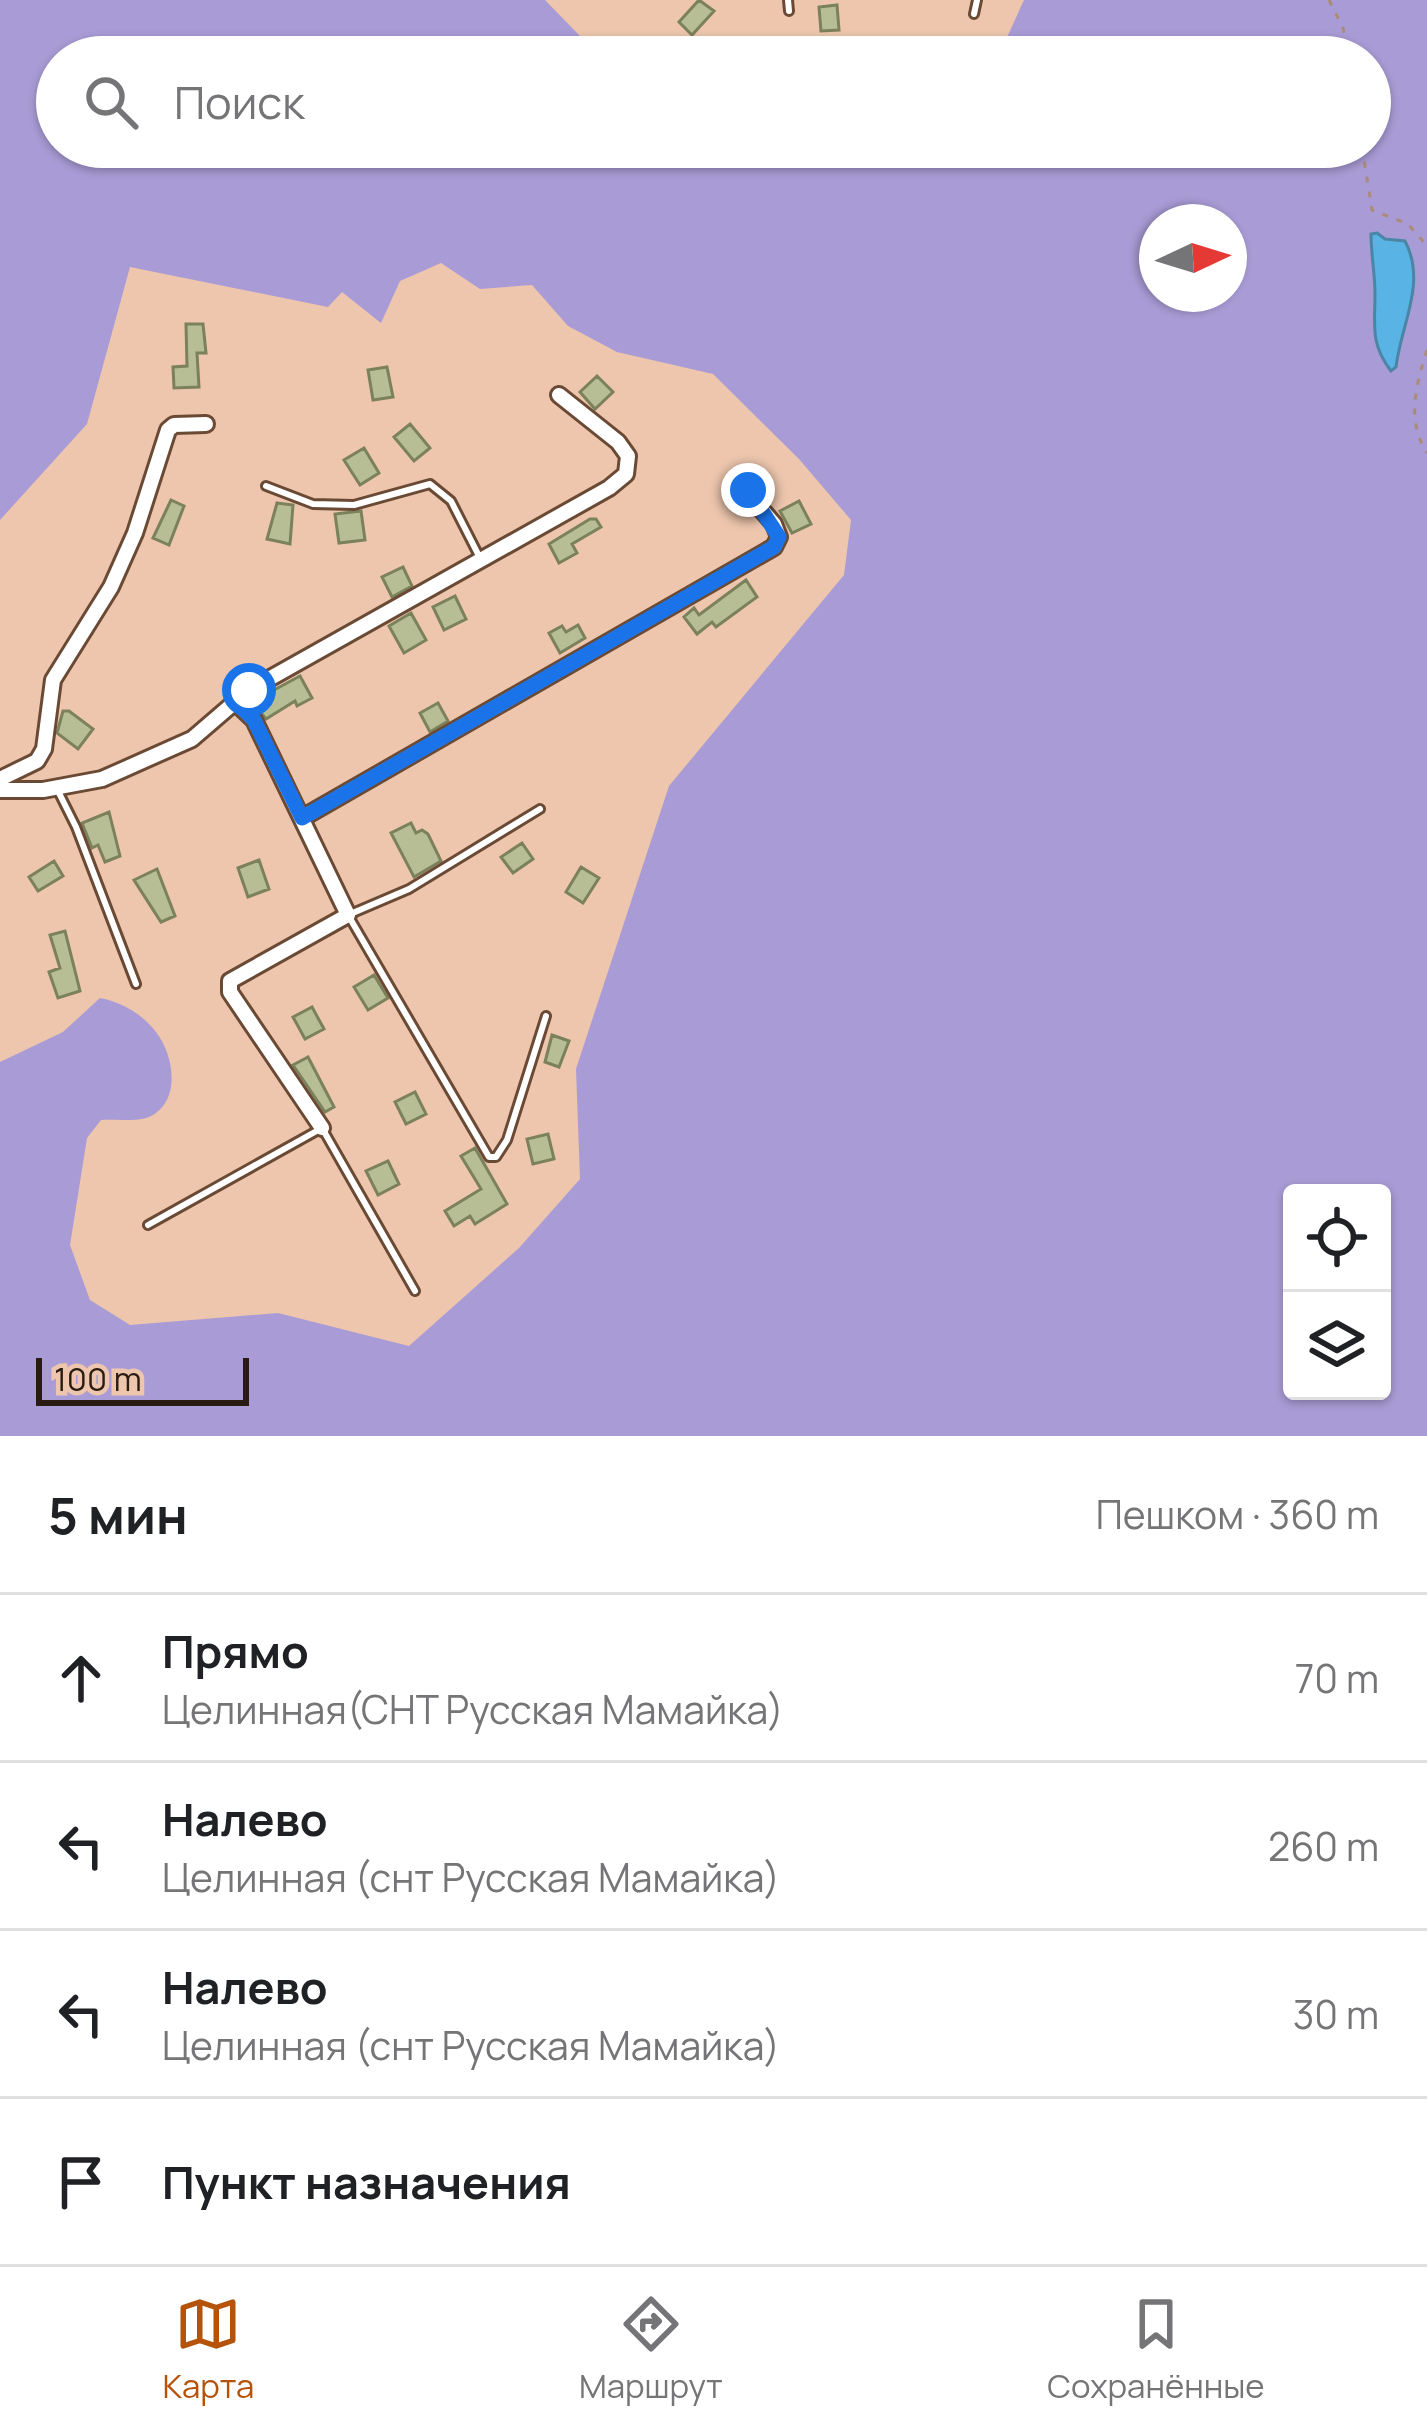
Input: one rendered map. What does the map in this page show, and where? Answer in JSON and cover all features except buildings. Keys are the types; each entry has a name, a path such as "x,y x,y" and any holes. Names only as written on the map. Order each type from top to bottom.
{"street":[{"path":"0,790 56,788 102,779 192,739 249,690 609,488 626,474 628,456 560,395"},
{"path":"0,779 38,761 44,749 53,680 111,587 135,533 168,430 174,425 206,424"},
{"path":"302,818 774,547 779,537 774,524 738,482"},
{"path":"236,702 254,720 348,915 230,981 230,992 322,1128"}],"lane":[{"path":"788,0 789,11"},
{"path":"974,14 977,0"},
{"path":"266,485 313,504 354,505 430,484 451,500 480,558"},
{"path":"56,788 76,827 136,984"},
{"path":"540,809 409,889 348,915 489,1157 496,1157 507,1140 546,1016"},
{"path":"148,1225 322,1128 415,1291"}],"path":[{"path":"1329,0 1344,36"},
{"path":"1365,168 1372,210 1408,224 1427,246"},
{"path":"1427,350 1413,414 1416,436 1427,453"}],"shaded area":[{"path":"0,0 545,0 580,36 36,36 36,168 1391,168 1391,36 1008,36 1024,0 1427,0 1427,1436 0,1436 0,1062 63,1032 100,998 144,1020 167,1053 172,1078 160,1110 144,1119 101,1120 87,1138 70,1245 90,1300 130,1325 278,1313 409,1346 519,1248 580,1179 576,1069 669,786 844,575 851,520 799,459 713,374 617,352 568,326 532,285 480,289 441,263 400,281 381,323 342,292 328,307 130,267 87,424 0,520"}],"water":[{"path":"1371,234 1405,241 1414,272 1411,304 1396,367 1391,371 1375,334"}],"route":[{"path":"249,690 236,702 254,720 302,818 774,547 779,537 774,524 748,490"}]}
